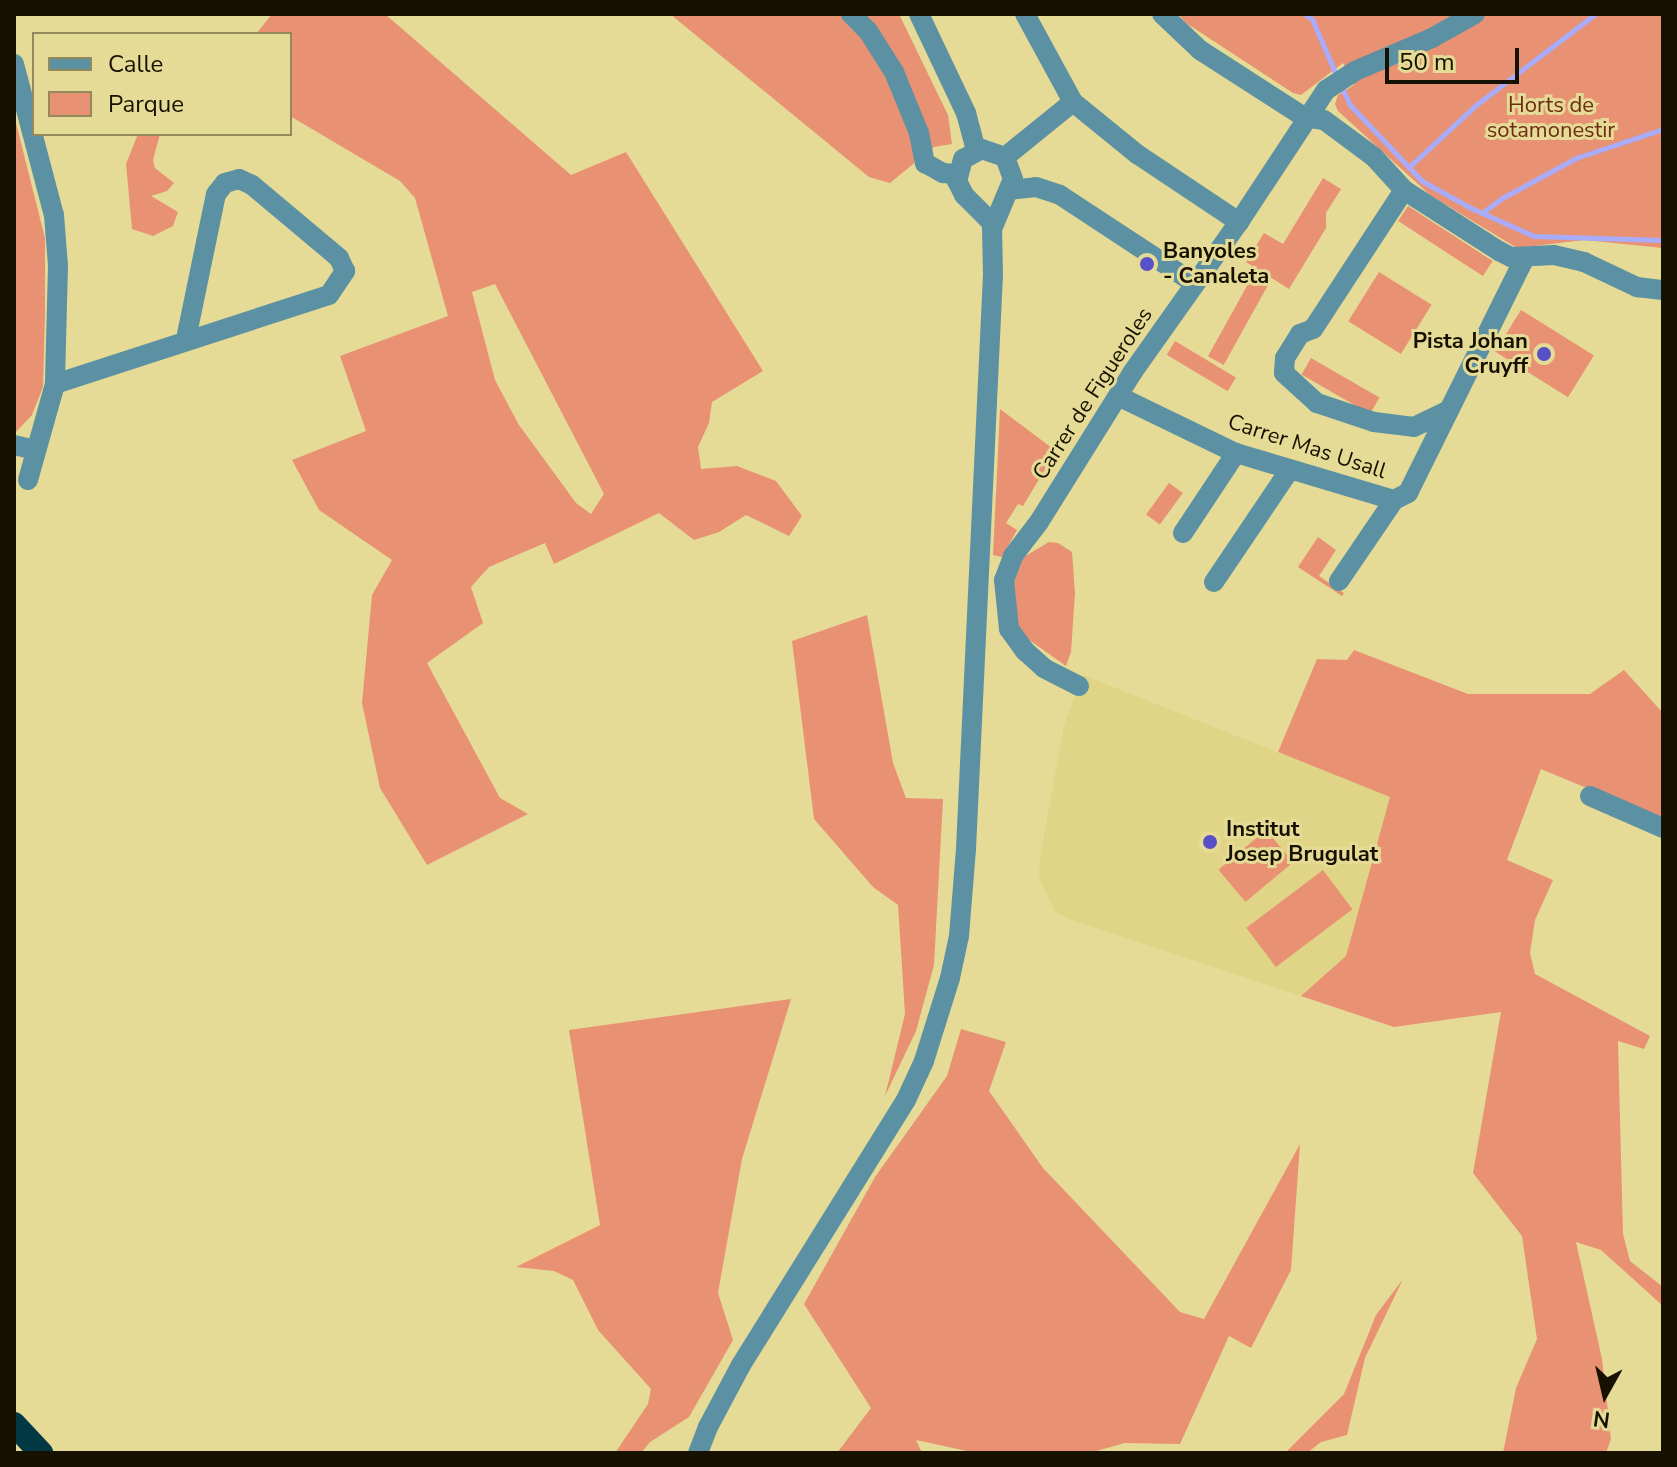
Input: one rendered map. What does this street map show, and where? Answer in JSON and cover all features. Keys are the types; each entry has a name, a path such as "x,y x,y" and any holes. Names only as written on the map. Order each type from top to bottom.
{"highway":[{"path":"14,1424 41,1453"}],"street":[{"path":"851,14 868,31 894,72 919,133 925,163 943,173 957,174"},
{"path":"919,14 961,101 976,150"},
{"path":"1025,14 1073,102 1137,154 1239,222"},
{"path":"1162,14 1200,50 1304,117 1324,120 1362,147 1404,190 1499,251 1524,259 1554,255 1584,262 1637,287 1663,290"},
{"name":"Carrer de Figueroles","path":"1079,686 1044,668 1025,651 1009,629 1004,580 1013,556 1039,522 1194,283 1239,222 1304,117 1326,90 1355,71 1432,38 1475,14"},
{"path":"14,64 32,132"},
{"path":"1005,157 1073,102"},
{"path":"28,480 55,384 58,266 54,215 33,136"},
{"path":"698,1453 708,1427 741,1365 906,1100 933,1037 950,978 959,936 966,849 992,223 1013,173 1005,157 995,150 976,150 963,159 957,174 964,195 976,203 992,223"},
{"path":"55,384 329,295 345,271 339,258 252,185 239,179 225,183 216,194 186,339"},
{"path":"976,203 991,204 1006,194 1036,187 1060,195 1194,283"},
{"path":"1404,190 1313,329 1300,334 1285,358 1284,373 1317,403 1374,422 1414,427 1449,410"},
{"path":"1339,581 1394,500 1408,493 1524,259"},
{"name":"Carrer Mas Usall","path":"1120,397 1236,453 1394,500"},
{"path":"14,445 35,450"},
{"path":"1183,533 1236,453"},
{"path":"1214,582 1289,471"},
{"path":"1590,796 1663,828"}],"shaded area":[{"name":"Institut Josep Brugulat","path":"1083,675 1390,797 1346,956 1301,996 1055,912 1039,877 1040,858 1064,725"}],"green space":[{"path":"272,14 385,14 571,175 626,152 763,371 712,402 709,423 698,447 701,469 737,466 776,481 802,516 789,536 746,515 719,532 694,540 659,513 554,564 545,543 489,567 471,587 483,623 427,663 500,798 528,814 427,865 380,788 362,703 372,595 392,560 319,510 292,460 366,431 340,356 448,316 415,198 400,181 292,117 292,32 258,32","holes":["495,284 604,494 591,514 576,503 519,425 495,380 472,292"]},
{"path":"670,14 899,14 948,115 952,144 934,147 890,183 869,177"},
{"name":"Horts de sotamonestir","path":"1178,14 1663,14 1663,248 1584,240 1517,248 1430,195 1338,111 1335,104 1338,95 1354,85 1343,63 1301,95 1293,93 1186,23"},
{"path":"14,115 45,238 45,315 43,387 32,415 14,434"},
{"path":"137,136 159,136 153,160 155,168 174,183 167,191 151,196 178,212 173,226 153,236 132,229 126,164"},
{"path":"1323,178 1341,189 1326,213 1326,228 1289,289 1246,262 1264,233 1283,244"},
{"path":"1408,206 1493,261 1483,276 1398,221"},
{"path":"1379,272 1432,305 1401,354 1348,321"},
{"path":"1253,275 1269,284 1224,365 1208,356"},
{"name":"Pista Johan Cruyff","path":"1521,310 1594,356 1568,397 1495,352"},
{"path":"1175,341 1236,378 1228,391 1167,355"},
{"path":"1311,358 1379,398 1370,414 1302,374"},
{"path":"1000,409 1056,451 1023,506 1018,504 1006,523 1017,530 1002,557 993,555"},
{"path":"1169,483 1183,493 1160,525 1146,515"},
{"path":"1318,537 1336,550 1319,576 1344,593 1342,596 1298,567"},
{"path":"1049,542 1058,543 1072,552 1075,593 1071,652 1066,666 1025,637 1017,624 1013,599 1014,575 1022,558"},
{"path":"867,615 893,763 906,798 943,799 934,965 916,1031 885,1096 905,1014 898,905 873,887 814,819 792,641"},
{"path":"1354,650 1468,694 1590,694 1624,670 1663,713 1663,820 1541,769 1507,860 1553,880 1535,920 1530,953 1535,974 1650,1036 1644,1049 1618,1041 1623,1234 1630,1261 1663,1287 1663,1306 1601,1250 1576,1242 1602,1359 1611,1439 1606,1453 1503,1453 1516,1388 1537,1339 1522,1236 1473,1173 1501,1012 1394,1027 1301,996 1346,956 1390,797 1278,752 1317,659 1347,660"},
{"path":"1266,830 1293,862 1246,902 1219,870"},
{"path":"1323,870 1352,909 1276,967 1246,928"},
{"path":"791,999 742,1159 718,1293 733,1340 689,1417 650,1442 641,1453 615,1453 648,1404 651,1389 598,1330 573,1280 554,1271 516,1267 600,1225 569,1030"},
{"path":"961,1029 1006,1042 989,1091 1043,1168 1180,1312 1204,1319 1300,1144 1291,1270 1251,1348 1229,1336 1180,1444 1125,1443 1089,1453 976,1453 916,1440 922,1453 837,1453 871,1408 804,1304 875,1177 947,1076"},
{"path":"1403,1279 1365,1358 1347,1435 1321,1442 1307,1453 1285,1453 1344,1394 1376,1315"}],"waterway":[{"path":"1305,14 1312,19 1337,77"},
{"path":"1409,167 1476,105 1595,14"},
{"path":"1341,86 1350,105 1422,181 1473,209 1534,236 1663,240"},
{"path":"1482,213 1502,198 1576,158 1663,129"}],"place":[{"name":"Banyoles - Canaleta","path":"1147,264"},
{"name":"Pista Johan Cruyff","path":"1544,354"},
{"name":"Institut Josep Brugulat","path":"1210,842"}]}
